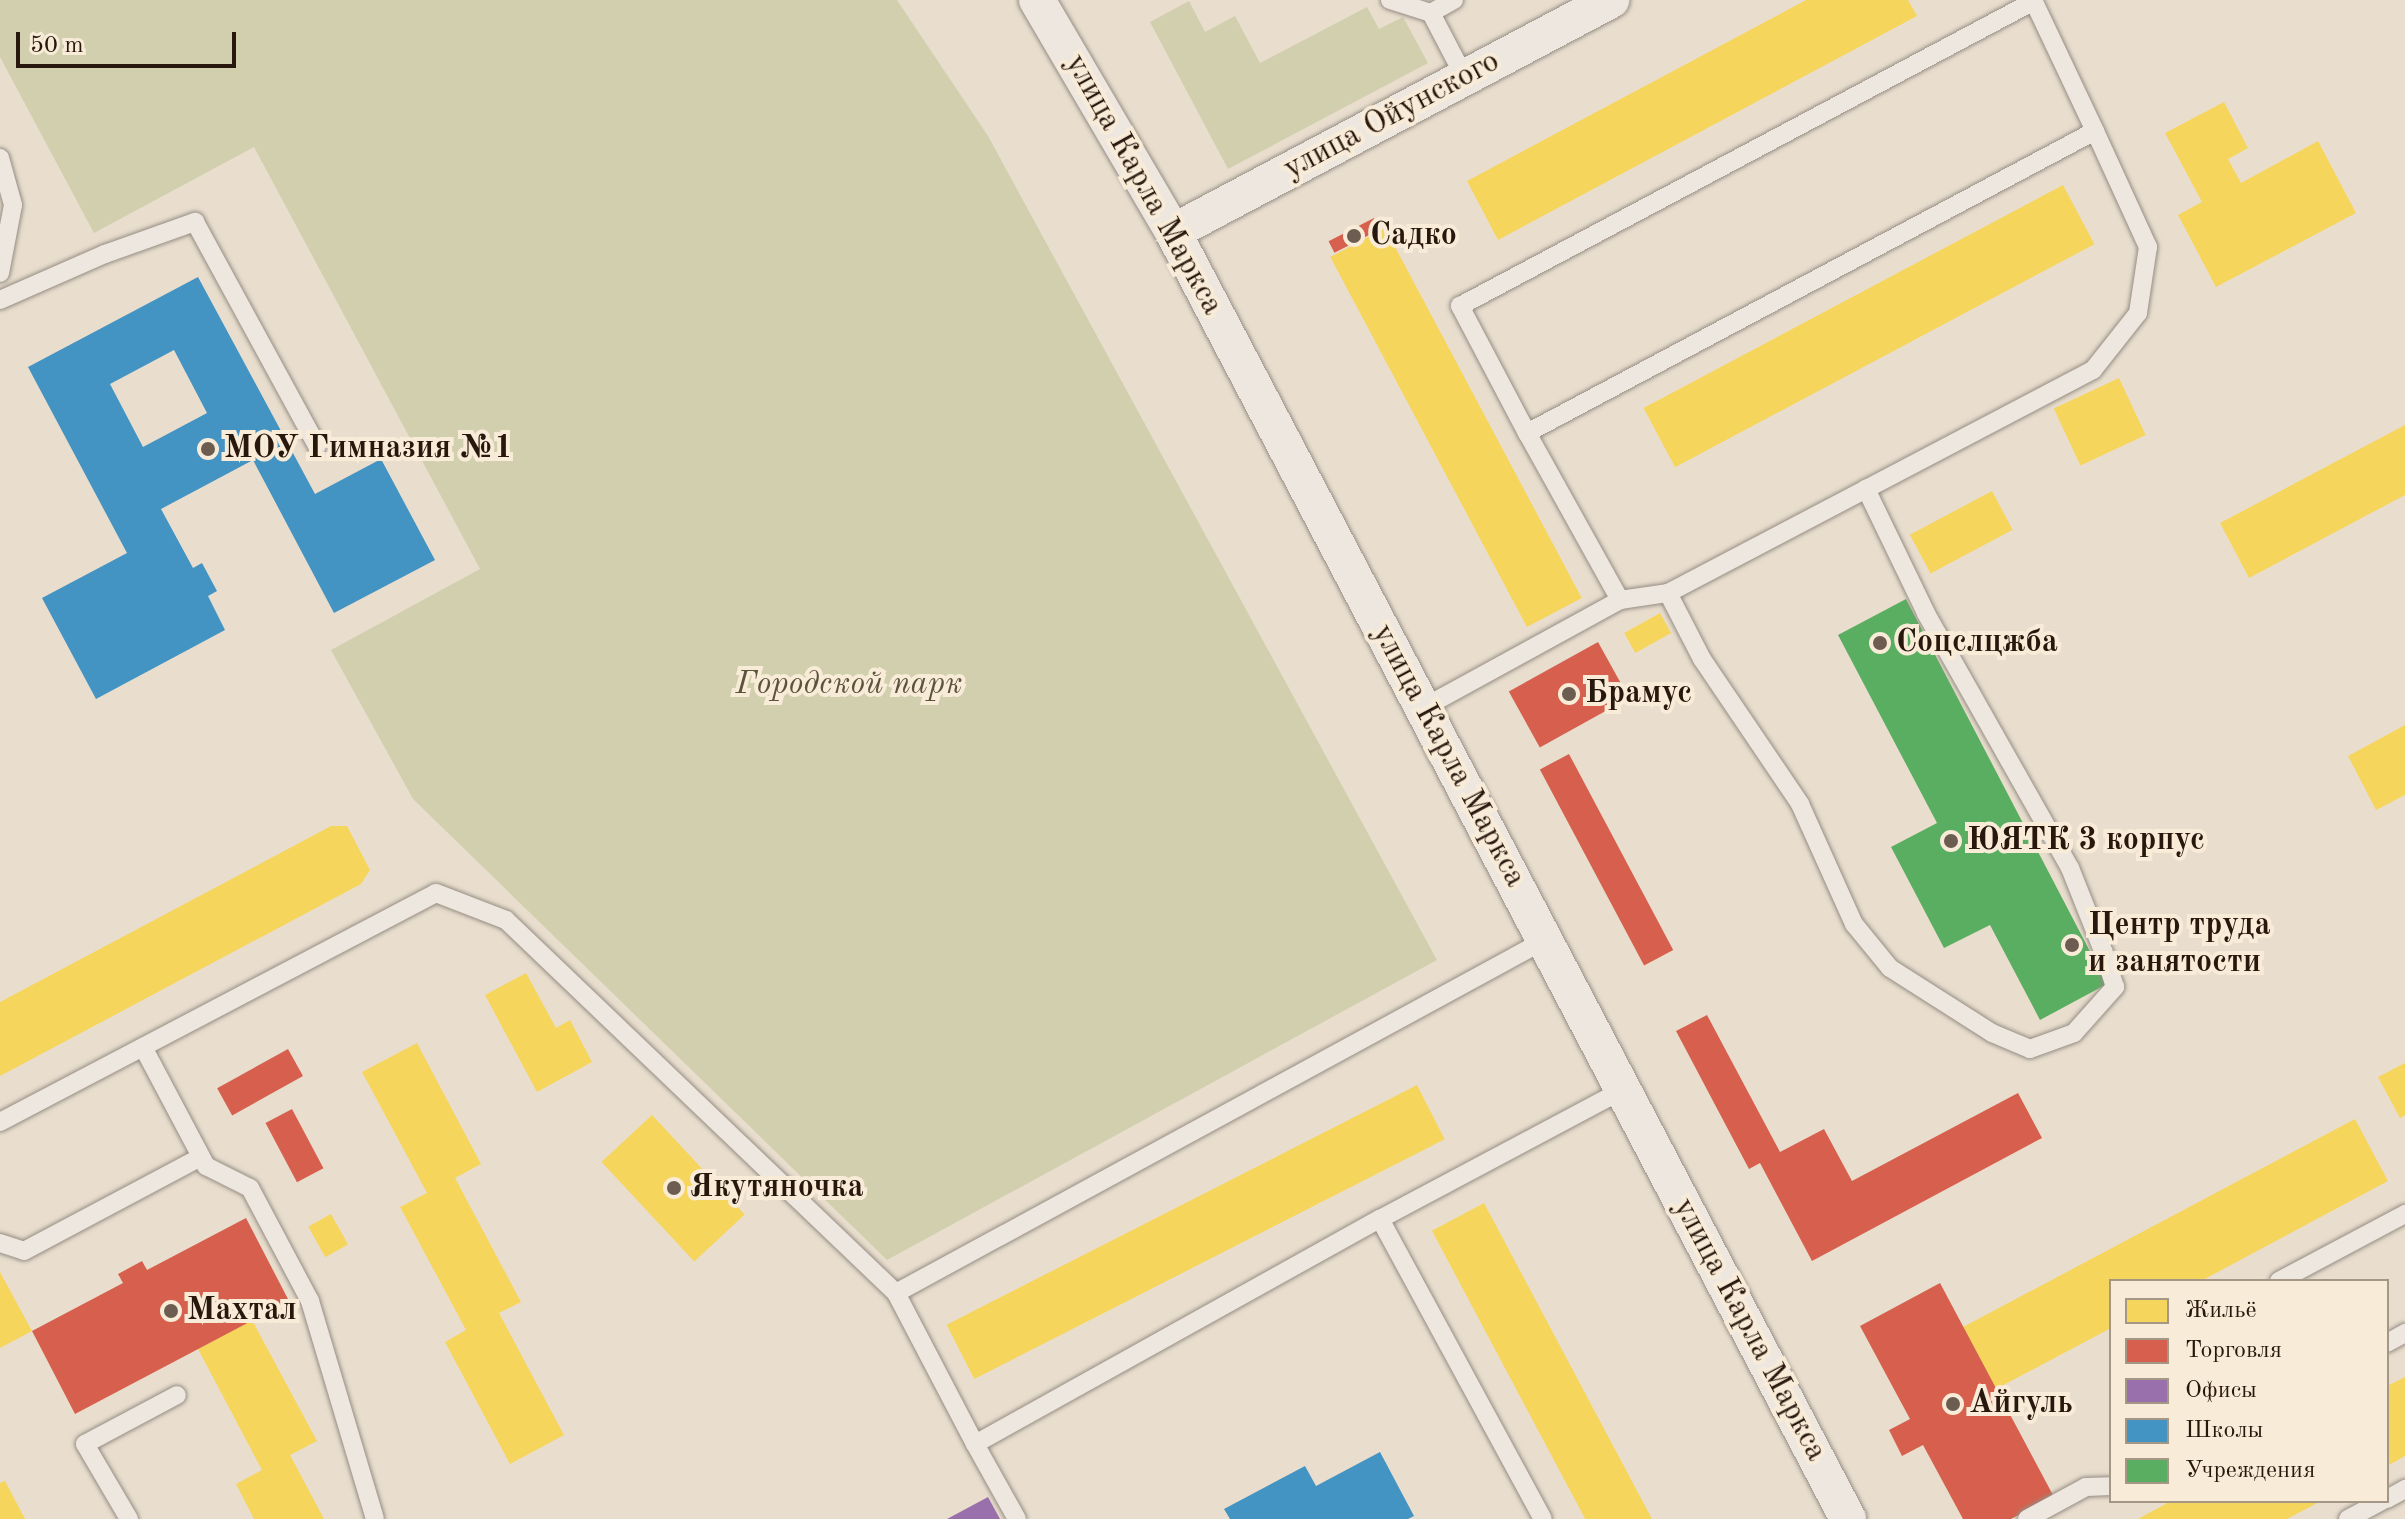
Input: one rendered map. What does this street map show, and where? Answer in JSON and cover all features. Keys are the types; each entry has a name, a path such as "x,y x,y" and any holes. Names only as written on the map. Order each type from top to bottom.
{"street":[{"name":"улица Карла Маркса","path":"1037,0 1173,232 1848,1519"},
{"name":"улица Ойунского","path":"1173,232 1611,0"}],"lane":[{"path":"1390,0 1431,13 1465,78"},
{"path":"1431,13 1454,0"},
{"path":"1423,708 1620,600 1668,593 2093,370 2138,313 2148,247 2033,1 1460,306 1620,600"},
{"path":"1527,433 2095,131"},
{"path":"0,158 13,205 0,273"},
{"path":"0,300 105,254 195,222 317,446"},
{"path":"1668,593 1702,659 1800,804 1854,924 1890,968 1992,1033 2030,1049 2074,1033 2115,987 2103,951 2070,868 1926,613 1866,489"},
{"path":"0,1122 436,893 506,920 896,1293 1017,1519"},
{"path":"896,1293 1545,940"},
{"path":"143,1047 206,1166 250,1188 310,1301 375,1519"},
{"path":"975,1444 1380,1219 1623,1090"},
{"path":"0,1243 24,1251 201,1157"},
{"path":"2283,1279 2405,1214"},
{"path":"1380,1219 1543,1519"},
{"path":"129,1519 85,1444 177,1395"},
{"path":"2027,1519 2086,1487 2109,1486"},
{"path":"2348,1519 2379,1503"}],"green space":[{"name":"Городской парк","path":"0,0 897,0 988,136 1437,960 887,1260 413,799 331,650 480,569 254,147 94,233 0,57"},
{"path":"1189,1 1205,32 1235,16 1260,63 1367,7 1379,29 1403,17 1428,63 1228,169 1150,22"}],"building: Жильё":[{"path":"1806,0 1908,0 1917,16 1498,240 1467,181"},
{"path":"2224,102 2248,148 2228,159 2241,183 2318,141 2356,213 2216,287 2178,215 2202,202 2165,133"},
{"path":"2063,185 2094,244 1675,467 1644,408"},
{"path":"1385,228 1582,598 1527,627 1330,257"},
{"path":"2119,378 2146,435 2080,466 2054,408"},
{"path":"2405,425 2405,495 2249,578 2220,523"},
{"path":"1992,491 2013,530 1931,574 1910,535"},
{"path":"1660,613 1671,633 1635,653 1624,633"},
{"path":"2405,725 2405,795 2376,810 2348,756"},
{"path":"331,826 347,826 370,870 361,884 0,1076 0,1002"},
{"path":"526,973 556,1028 570,1020 592,1062 537,1092 485,995"},
{"path":"417,1043 481,1164 455,1178 521,1302 499,1313 564,1435 510,1464 445,1342 466,1330 400,1207 427,1193 362,1072"},
{"path":"2405,1063 2405,1115 2400,1118 2378,1077"},
{"path":"1417,1085 1445,1139 974,1379 947,1325"},
{"name":"Якутяночка","path":"652,1115 745,1214 694,1262 602,1162"},
{"path":"2355,1119 2388,1181 2205,1279 2109,1279 2109,1329 1996,1389 1963,1327"},
{"path":"1484,1203 1652,1519 1585,1519 1432,1231"},
{"path":"331,1214 348,1245 325,1257 308,1227"},
{"path":"0,1272 32,1331 0,1348"},
{"path":"252,1320 317,1441 290,1455 324,1519 254,1519 236,1484 262,1470 198,1349"},
{"path":"2405,1377 2405,1456 2389,1465 2389,1385"},
{"path":"5,1481 25,1519 0,1519 0,1483"},
{"path":"2167,1503 2317,1503 2287,1519 2138,1519"}],"building: Торговля":[{"name":"Садко","path":"1374,218 1380,230 1334,253 1329,241"},
{"name":"Брамус","path":"1598,642 1629,698 1540,747 1509,691"},
{"path":"1569,754 1673,950 1644,966 1540,769"},
{"path":"1707,1015 1780,1152 1824,1129 1852,1181 2018,1093 2042,1138 1812,1261 1760,1163 1749,1169 1676,1031"},
{"path":"288,1049 303,1076 232,1115 217,1088"},
{"path":"292,1109 323,1168 297,1182 266,1123"},
{"name":"Махтал","path":"246,1218 289,1301 75,1414 32,1331 123,1283 118,1274 142,1261 147,1270"},
{"name":"Айгуль","path":"1940,1283 2054,1497 2011,1519 1963,1519 1923,1445 1902,1456 1889,1430 1910,1419 1860,1326"}],"building: Офисы":[{"path":"988,1497 1000,1519 947,1519"}],"building: Школы":[{"path":"198,277 315,494 381,459 435,560 334,613 253,460 161,509 193,568 202,563 217,591 208,596 225,630 96,699 42,598 127,553 28,367","holes":["174,350 207,413 143,447 110,384"]},
{"path":"1380,1452 1414,1516 1408,1519 1230,1519 1224,1509 1305,1466 1316,1486"}],"building: Учреждения":[{"path":"1906,599 2107,984 2040,1020 1990,925 1944,948 1891,847 1937,823 1838,635"}],"place":[{"name":"Садко","path":"1354,236"},
{"name":"МОУ Гимназия №1","path":"208,449"},
{"name":"Соцслцжба","path":"1880,643"},
{"name":"Брамус","path":"1569,694"},
{"name":"ЮЯТК 3 корпус","path":"1951,841"},
{"name":"Центр труда и занятости","path":"2072,945"},
{"name":"Якутяночка","path":"674,1188"},
{"name":"Махтал","path":"171,1311"},
{"name":"Айгуль","path":"1953,1404"}]}
